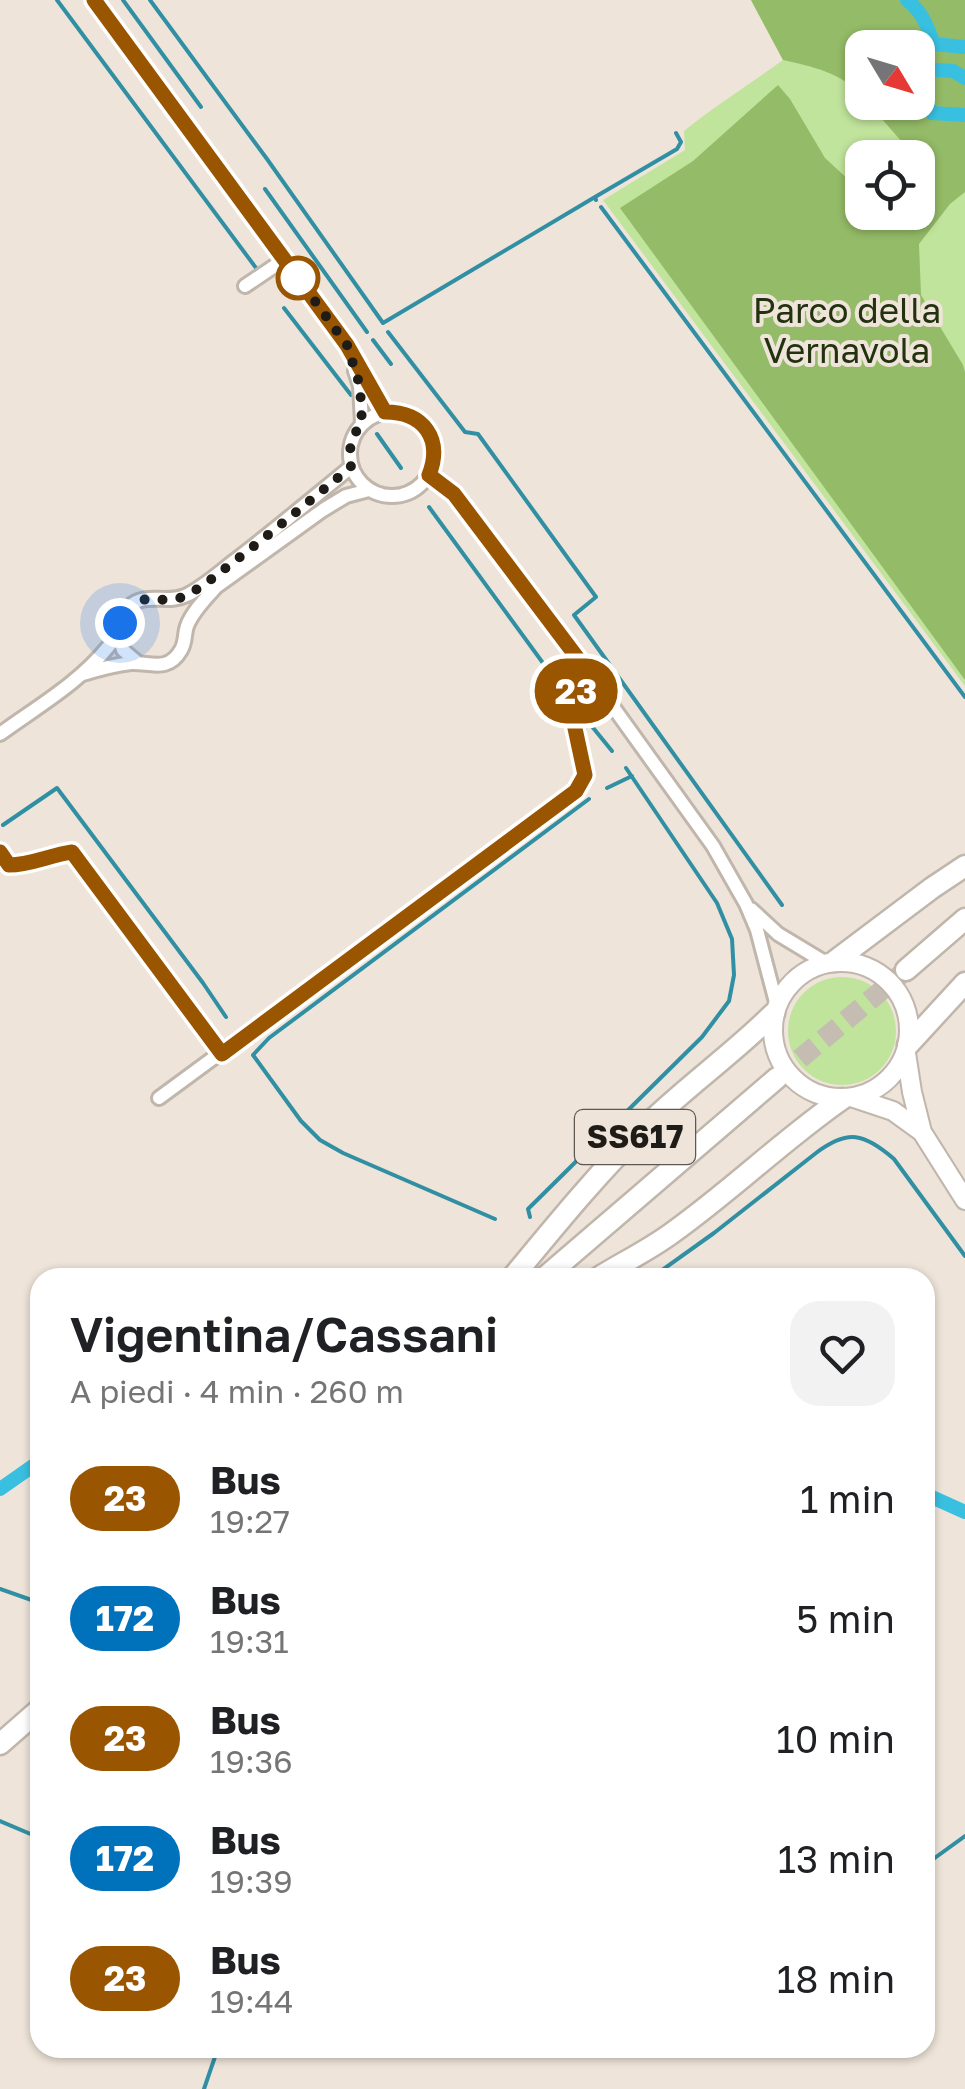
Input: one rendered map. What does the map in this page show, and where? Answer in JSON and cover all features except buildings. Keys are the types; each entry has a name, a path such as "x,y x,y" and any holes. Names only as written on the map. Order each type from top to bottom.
{"highway":[{"path":"830,962 965,866"},
{"path":"906,970 965,918"},
{"path":"907,1049 965,984"},
{"name":"SS617","path":"520,1268 582,1193 648,1125 748,1039 776,1009"},
{"name":"SS617","path":"556,1268 777,1078"},
{"name":"SS617","path":"615,1268 669,1235 744,1178 798,1129 848,1098"},
{"path":"0,1744 30,1718"}],"main road":[{"path":"922,1132 893,1111 814,1093 797,1083 782,1066 774,1048 772,1028 784,991 795,979 830,962 854,962 882,975 895,987 908,1018 912,1092 922,1132 965,1200"},
{"path":"848,1098 866,1094 888,1080 907,1049"}],"street":[{"path":"94,0 347,345 385,412"},
{"path":"245,286 284,259"},
{"path":"347,345 360,386 362,423"},
{"path":"385,412 412,416 422,424 434,448 429,475 409,493 396,496 382,496 370,490 351,467 355,432 362,423 385,412"},
{"path":"168,601 205,584 351,467"},
{"path":"429,475 454,494 712,846 757,930 776,1009"},
{"path":"186,627 216,587 323,510 346,496 370,490"},
{"path":"0,734 82,674 110,646 123,615 140,600 168,601 183,616 186,638 176,656 158,666 137,662 82,674"},
{"path":"118,632 123,650 137,662"},
{"path":"159,1098 576,791 585,775 573,719 575,699 578,680 588,672"},
{"path":"577,736 581,718 605,696"},
{"path":"746,904 778,934 830,962"}],"green space":[{"name":"Parco della Vernavola","path":"751,0 965,0 965,686 603,200 685,150 684,131 783,60"},
{"name":"Parco della Vernavola","path":"751,0 965,0 965,192 935,223 935,140 900,140 883,120 935,120 935,30 845,30 845,82 816,68 783,60"},
{"name":"Parco della Vernavola","path":"778,85 825,158 845,176 845,230 930,230 919,244 921,295 965,372 965,680 620,208 693,161"},
{"path":"842,977 863,981 880,993 892,1010 896,1031 892,1052 880,1069 863,1081 842,1085 821,1081 804,1069 792,1052 788,1031 792,1010 804,993 821,981"}],"waterway":[{"path":"57,0 259,272"},
{"path":"123,0 201,107"},
{"path":"150,0 383,323 595,197"},
{"path":"907,0 920,14 934,44 965,47"},
{"path":"965,78 953,71 924,69 918,79 932,113 965,115"},
{"path":"596,200 595,197 677,149 681,142 676,133"},
{"path":"265,189 367,332"},
{"path":"601,207 965,697"},
{"path":"284,308 351,395"},
{"path":"388,332 465,432 478,434 596,597 574,615 782,905"},
{"path":"373,340 391,364"},
{"path":"377,434 401,468"},
{"path":"429,507 559,685"},
{"path":"590,724 612,751"},
{"path":"530,1217 528,1209 702,1037 729,1001 734,975 732,939 717,903 626,768"},
{"path":"607,788 632,776"},
{"path":"3,825 57,788 226,1017"},
{"path":"495,1219 320,1140 301,1121 253,1055 269,1038 589,799"},
{"path":"665,1268 827,1145 847,1137 865,1139 894,1159 965,1256"},
{"path":"0,1489 30,1468"},
{"path":"935,1498 965,1512"},
{"path":"0,1589 30,1600"},
{"path":"0,1821 30,1834"},
{"path":"935,1858 965,1836"},
{"path":"204,2089 215,2058"}],"tunnel":[{"path":"777,1078 906,970"}],"bus line":[{"name":"23","path":"0,852 9,865 24,865 72,852 222,1054 576,791 585,775 573,719 578,680 588,672 454,494 429,475 434,448 422,424 412,416 385,412 347,345 94,0"}],"route":[{"path":"120,623 130,606 140,600 168,601 205,584 351,467 351,444 362,423 360,386 347,345 298,278"}]}
